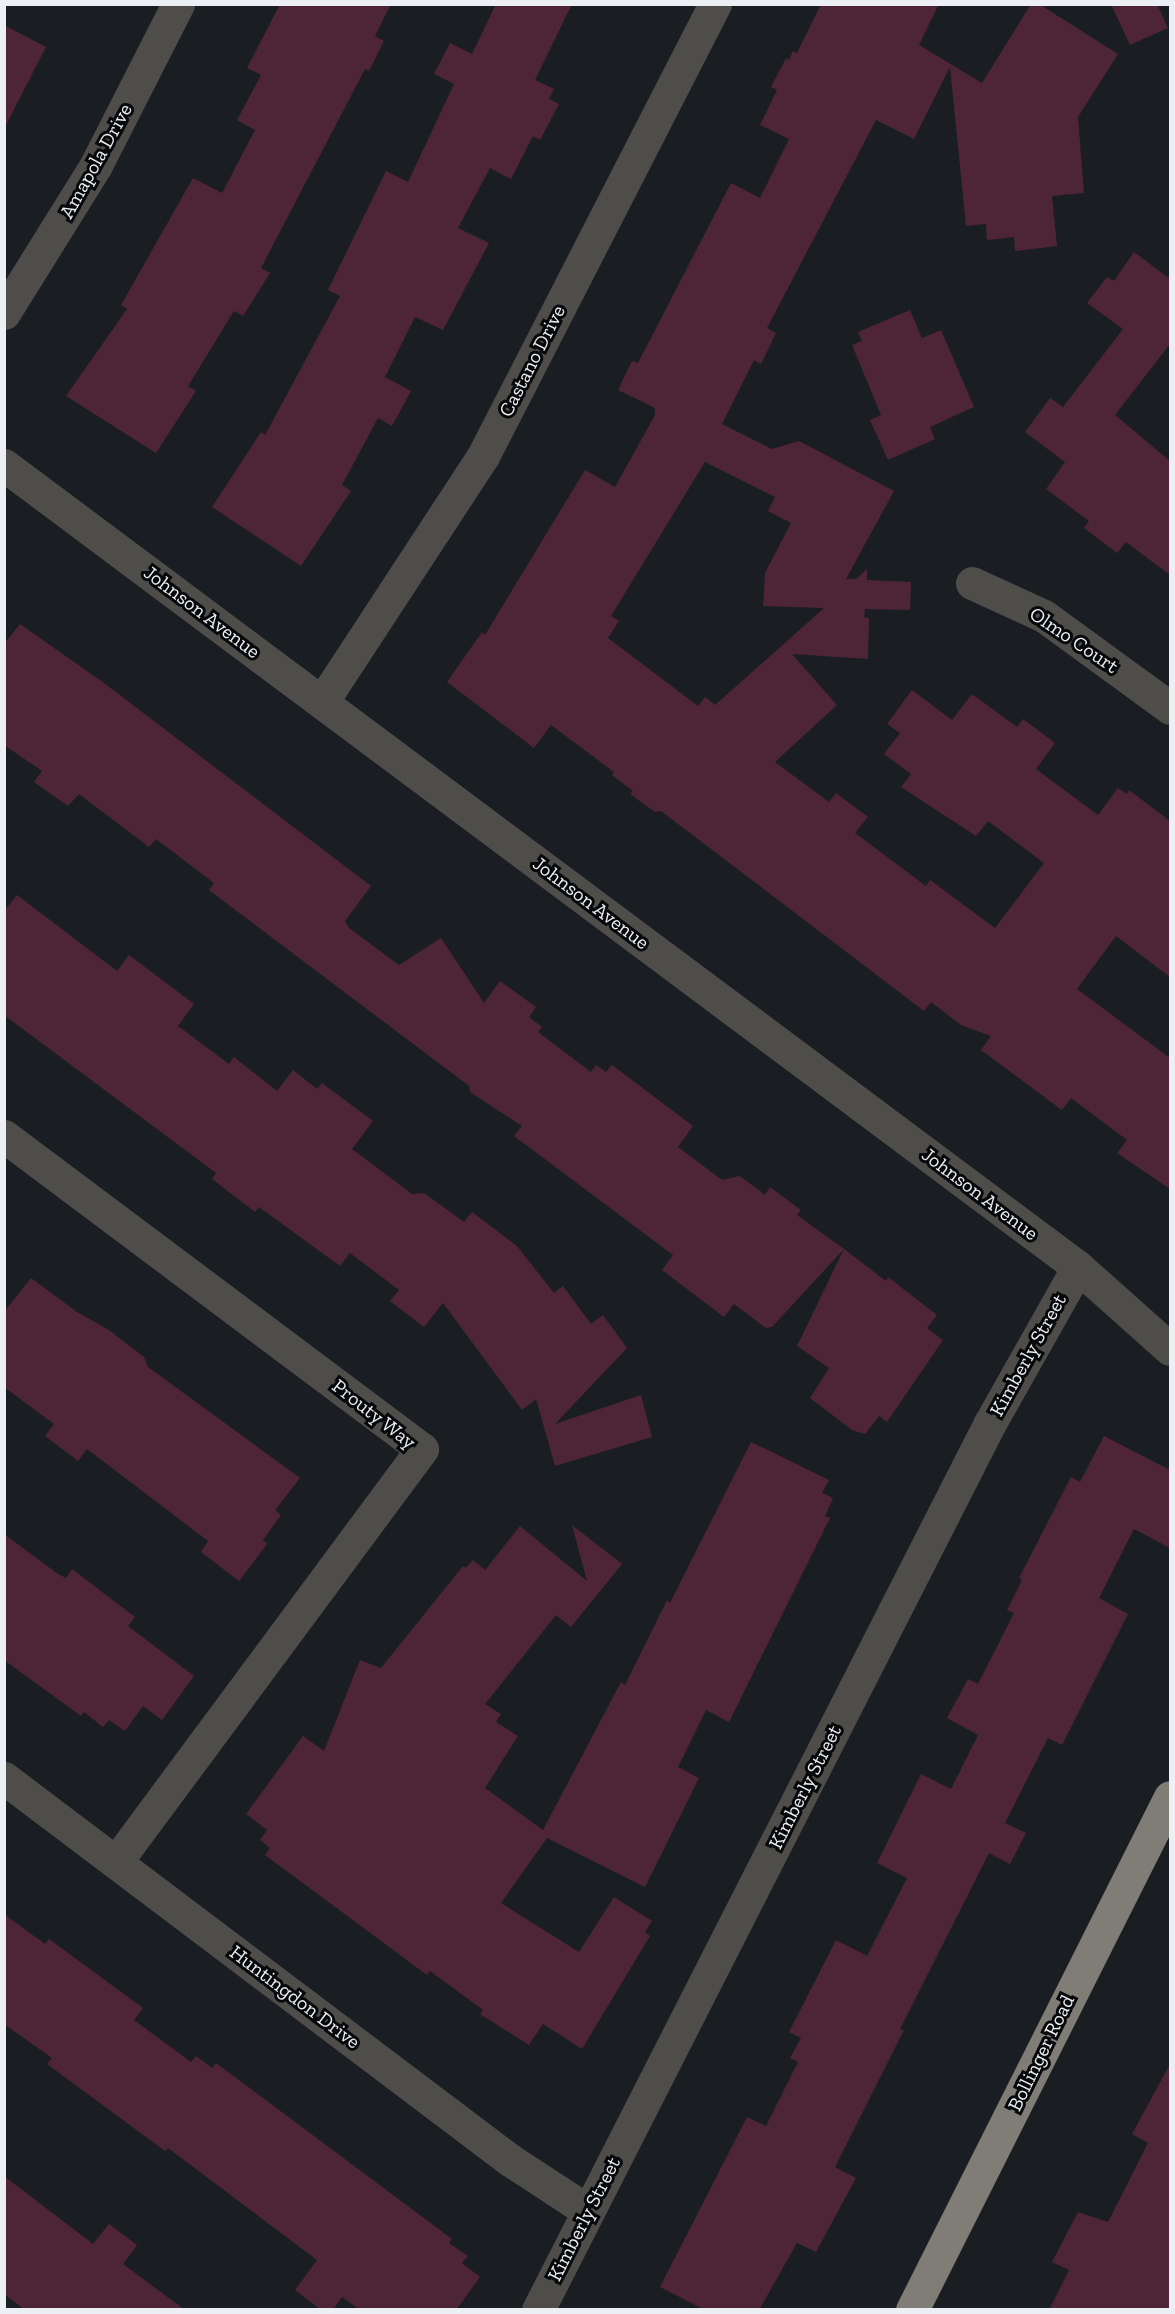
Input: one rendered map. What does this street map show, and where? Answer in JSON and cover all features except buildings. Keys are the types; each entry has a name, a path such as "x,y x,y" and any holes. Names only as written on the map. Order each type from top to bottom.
{"main road":[{"name":"Bollinger Road","path":"912,2310 1170,1797"}],"street":[{"name":"Amapola Drive","path":"4,313 96,165 178,4"},
{"name":"Castano Drive","path":"322,702 483,456 715,4"},
{"name":"Johnson Avenue","path":"4,465 1078,1267 1170,1349"},
{"name":"Olmo Court","path":"972,583 1044,616 1170,708"},
{"name":"Prouty Way","path":"4,1136 422,1449 116,1862"},
{"name":"Kimberly Street","path":"537,2310 985,1434 1078,1267"},
{"name":"Huntingdon Drive","path":"4,1778 510,2160 588,2211"}]}
